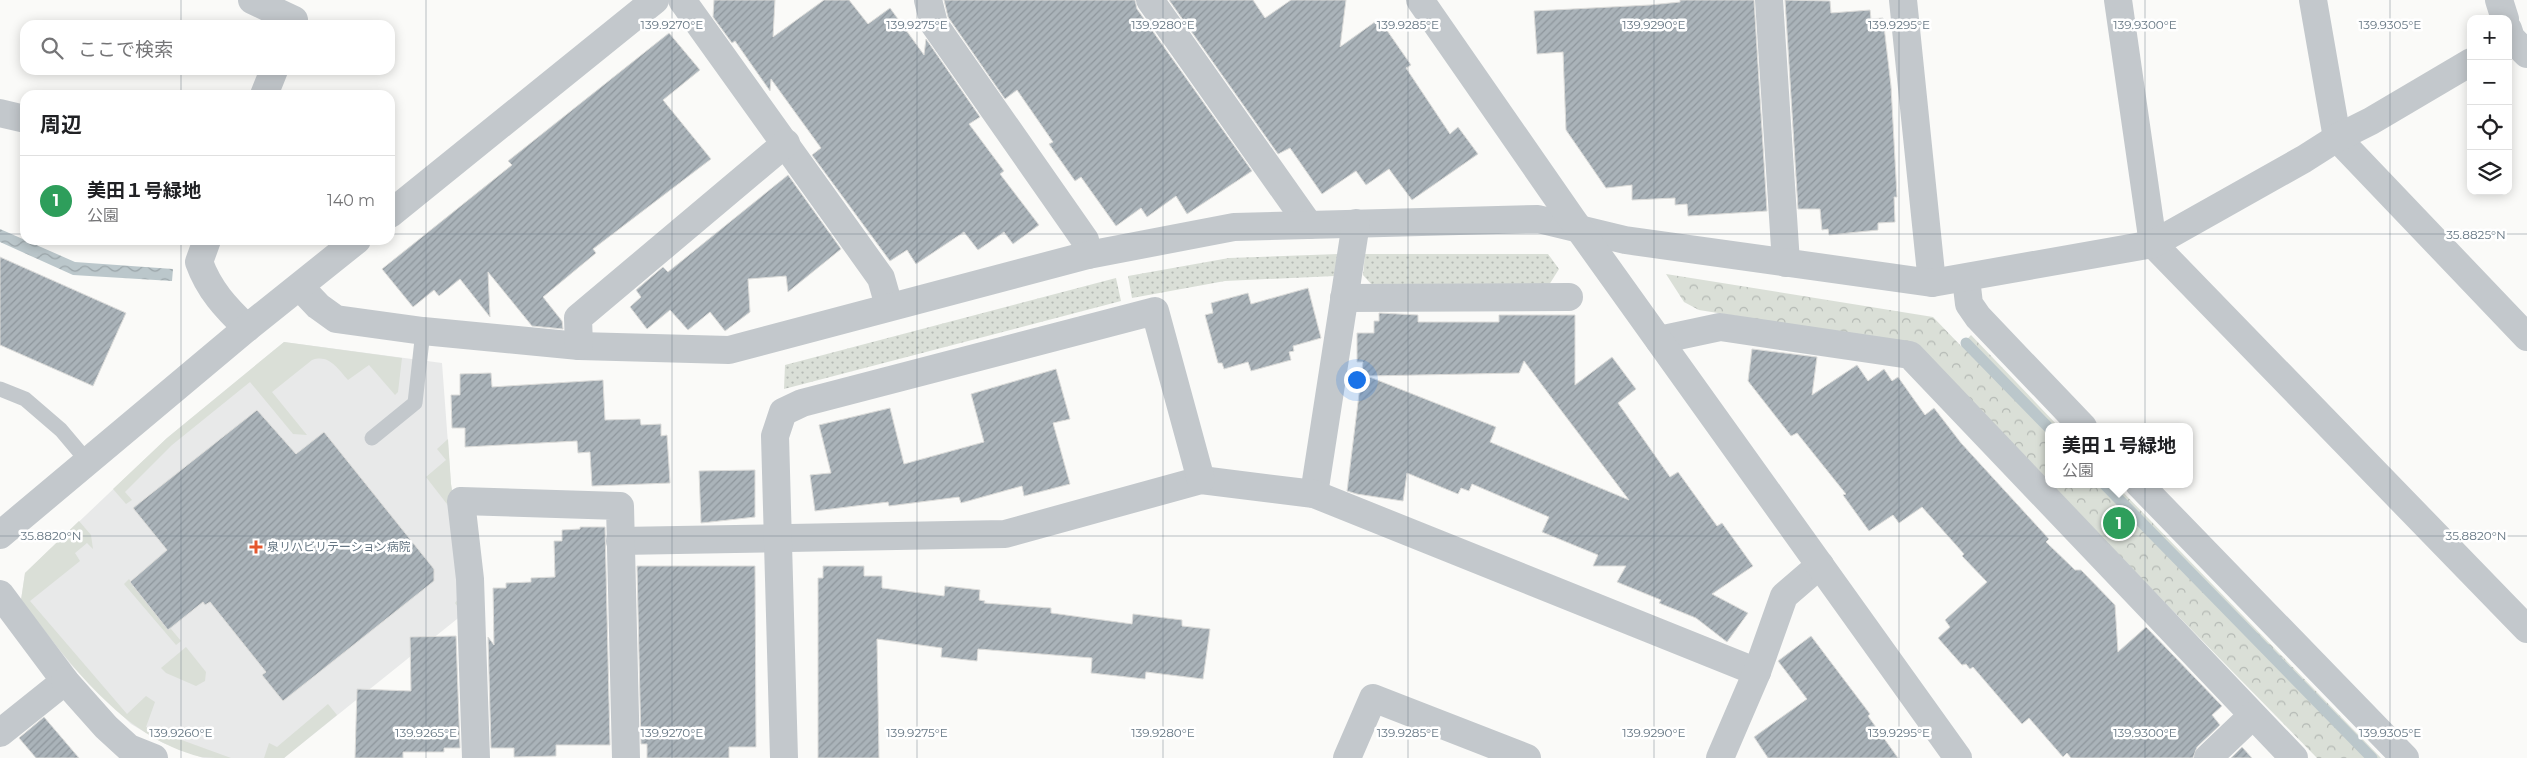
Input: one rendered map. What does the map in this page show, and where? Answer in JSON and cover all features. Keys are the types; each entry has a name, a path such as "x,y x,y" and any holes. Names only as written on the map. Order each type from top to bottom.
{"street":[{"path":"252,0 296,15"},
{"path":"395,210 655,0"},
{"path":"682,0 881,278 889,306"},
{"path":"928,0 934,24 1085,240 1088,255"},
{"path":"1150,0 1309,224"},
{"path":"1420,0 1580,229 1958,758"},
{"path":"1769,0 1786,262"},
{"path":"1903,0 1932,283"},
{"path":"2118,0 2153,244 2527,629"},
{"path":"2313,0 2337,138 2527,337"},
{"path":"2499,0 2514,35"},
{"path":"300,287 318,306 336,319 423,331 579,346 729,350 889,306 1088,255 1234,227 1538,219 1625,240 1932,283 2153,244 2467,64"},
{"path":"266,90 272,75"},
{"path":"0,113 20,118"},
{"path":"579,346 578,318 786,143"},
{"path":"1314,494 1356,223"},
{"path":"205,245 199,262 206,282 228,310 247,328"},
{"path":"0,535 247,328 351,245"},
{"path":"1966,278 1969,304 1978,318 2080,423"},
{"path":"1344,298 1569,297"},
{"path":"784,758 775,436 783,412 802,402 1155,311 1201,480"},
{"path":"1659,340 1720,327 1910,356 2294,758"},
{"path":"620,541 1005,534 1201,480 1314,494 1758,672"},
{"path":"2143,488 2405,758"},
{"path":"476,758 470,579 461,501 620,506 626,758"},
{"path":"1721,757 1758,672 1784,596 1820,565"},
{"path":"0,594 64,681 106,726 129,748 154,758"},
{"path":"0,733 64,681"},
{"path":"1347,758 1373,698 1528,758"},
{"path":"2208,758 2252,716"}],"lane":[{"path":"372,438 415,403 423,331"},
{"path":"0,389 25,399 61,430 88,462"}],"shaded area":[{"name":"泉リハビリテーション病院","path":"284,342 442,363 451,484 466,579 467,611 284,758 203,758 163,743 131,724 70,664 21,600 25,573 167,438"}],"green space":[{"path":"1338,254 1335,276 1225,281 1132,298 1128,276 1229,258"},
{"path":"1365,254 1548,254 1559,269 1549,285 1372,285 1363,275"},
{"path":"1666,274 1933,317 1961,346 1971,335 2055,423 2045,423 2045,480 1911,344 1699,310 1684,302"},
{"path":"1116,278 1121,301 784,389 785,365"},
{"path":"284,342 402,358 398,392 395,395 369,365 348,380 332,363 323,359 312,360 272,392 307,435 293,434 250,382 172,445 125,492 132,500 126,504 113,489 167,438"},
{"path":"448,439 451,484 466,579 463,614 455,603 460,597 450,508 426,477 446,460 437,449"},
{"path":"2053,488 2119,488 2381,758 2317,758"},
{"path":"79,521 91,535 93,549 87,543 75,553 80,561 30,601 127,714 146,696 155,702 146,727 231,758 201,757 172,747 146,733 122,715 78,672 21,600 25,573"},
{"path":"129,579 168,630 171,629 181,641 176,645 124,584"},
{"path":"186,647 206,672 205,681 196,686 166,673 161,668"},
{"path":"328,704 337,715 284,758 264,758 269,743 277,747"}],"water":[{"path":"0,229 20,238 20,245 36,245 75,262 173,269 172,281 73,275 0,242"}],"building":[{"path":"714,0 775,0 773,37 824,0 849,0 868,24 890,8 924,55 926,39 980,117 969,124 1004,171 1000,174 1039,225 1013,244 1004,232 978,250 964,232 916,264 907,250 890,261 812,155 821,148 771,79 770,91 735,41 732,43 713,17"},
{"path":"944,0 1135,0 1137,9 1252,171 1187,214 1176,196 1147,217 1141,208 1116,226 1081,177 1075,181 1049,144 1053,142 1017,90 1005,99 948,17"},
{"path":"1169,0 1253,0 1265,18 1291,0 1346,0 1340,47 1379,19 1411,65 1406,68 1450,134 1458,127 1478,154 1412,200 1389,169 1366,185 1356,171 1322,194 1290,148 1278,154"},
{"path":"1680,0 1754,0 1767,211 1688,216 1687,204 1675,205 1675,198 1632,200 1632,185 1606,188 1566,130 1563,52 1537,54 1534,11 1650,5 1680,2"},
{"path":"1785,0 1830,1 1831,13 1870,10 1871,19 1883,18 1891,86 1897,197 1894,197 1895,222 1878,223 1878,230 1829,235 1828,229 1822,230 1820,209 1798,209"},
{"path":"669,33 700,70 663,100 711,159 593,249 596,253 543,297 562,321 563,329 532,326 488,272 490,317 460,279 439,296 434,290 413,307 382,269 512,165 508,161"},
{"path":"788,175 841,249 788,292 786,276 748,279 750,312 725,331 710,312 688,330 670,310 647,329 630,307 641,297 636,290 663,267 668,272"},
{"path":"0,257 126,313 93,386 0,345"},
{"path":"1308,288 1321,338 1293,346 1294,351 1289,352 1291,360 1251,371 1248,362 1224,369 1222,363 1218,363 1205,315 1213,313 1211,303 1248,293 1251,304"},
{"path":"1379,313 1418,315 1418,322 1499,322 1499,315 1575,315 1575,385 1612,357 1636,389 1618,403 1670,477 1678,472 1717,526 1722,523 1753,566 1712,594 1748,613 1727,642 1696,618 1659,603 1661,600 1617,582 1626,566 1593,566 1598,555 1542,532 1549,517 1472,484 1469,491 1461,488 1458,494 1407,473 1403,501 1347,491 1363,362 1357,362 1357,333 1374,333 1374,321 1379,321","holes":["1524,361 1629,500 1490,442 1496,427 1367,376 1519,373"]},
{"path":"1752,349 1817,357 1812,395 1857,365 1868,381 1884,369 1892,381 1898,377 1925,415 1934,408 1961,443 2049,539 2046,542 2075,570 2081,570 2115,605 2118,652 2146,627 2222,706 2212,715 2220,725 2197,747 2193,758 2071,758 2067,753 2063,757 2029,718 2022,724 1973,667 1970,669 1966,664 1962,665 1938,638 1950,627 1945,620 1987,582 1962,556 1964,554 1922,507 1899,523 1893,515 1869,531 1843,495 1846,494 1797,433 1791,436 1748,381"},
{"path":"1056,369 1070,419 1053,423 1070,484 1024,496 1022,486 961,503 959,497 889,506 888,502 815,511 810,475 831,473 819,425 890,408 904,464 984,442 971,394"},
{"path":"491,373 492,387 603,380 605,420 640,419 641,425 661,424 661,436 667,435 670,483 592,486 590,452 578,453 577,441 465,447 465,428 452,428 451,395 460,395 460,374"},
{"path":"257,410 296,454 324,432 434,569 434,581 283,701 262,675 266,672 210,602 205,605 203,602 168,630 130,582 167,550 133,508"},
{"path":"755,470 755,517 701,523 699,471"},
{"path":"580,527 605,527 610,745 556,745 556,756 514,757 514,748 491,748 488,637 494,645 493,588 506,588 506,583 531,582 531,578 555,577 554,541 562,541 562,530 580,529"},
{"path":"637,566 755,566 756,747 729,747 729,758 647,758 647,744 641,744"},
{"path":"823,566 864,566 864,576 882,576 882,588 944,596 945,586 980,590 979,600 985,601 984,603 1051,608 1051,613 1132,624 1133,614 1182,620 1182,626 1210,629 1203,679 1146,672 1145,679 1091,673 1092,658 978,649 977,661 941,657 942,648 877,639 879,758 818,758 818,578 823,578"},
{"path":"456,636 460,748 444,748 444,752 403,752 403,758 355,758 357,689 411,691 410,637"},
{"path":"1811,636 1870,714 1868,716 1898,758 1768,758 1754,737 1807,699 1778,661"},
{"path":"44,717 79,758 36,758 19,738"},
{"path":"2242,747 2252,758 2231,758"}],"waterway":[{"path":"1966,343 2045,424"},
{"path":"2108,488 2372,758"}],"place":[{"name":"美田１号緑地","path":"2119,523"},
{"name":"泉リハビリテーション病院","path":"256,547"}]}
